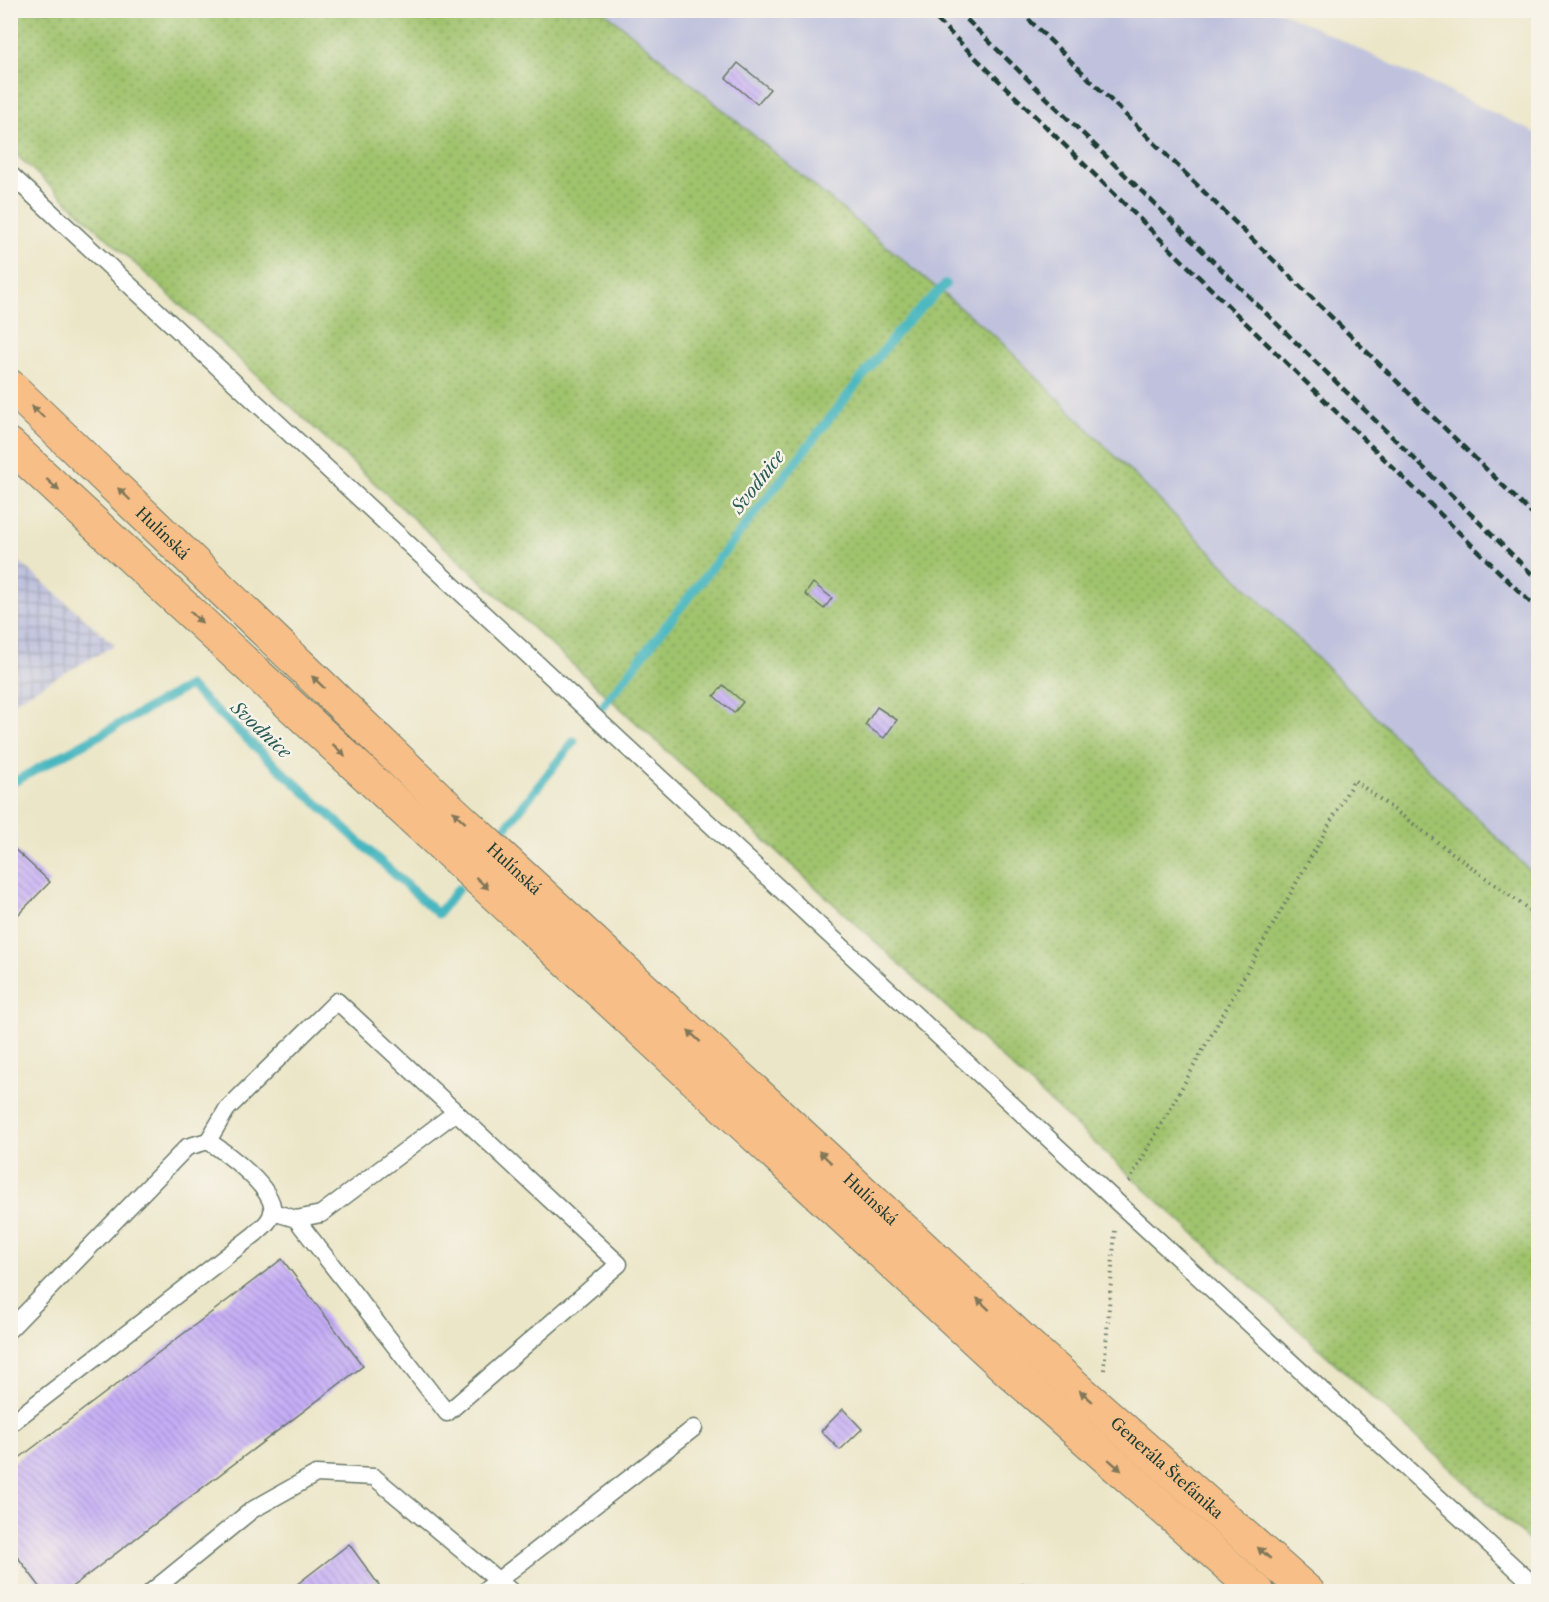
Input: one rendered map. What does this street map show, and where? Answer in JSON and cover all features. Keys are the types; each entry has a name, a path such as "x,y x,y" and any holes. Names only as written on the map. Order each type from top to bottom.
{"main road":[{"name":"Hulínská","path":"10,386 448,807 1026,1343"},
{"name":"Hulínská","path":"10,445 1009,1371"},
{"name":"Generála Štefánika","path":"1026,1343 1308,1592"},
{"name":"Generála Štefánika","path":"1009,1371 1258,1592"}],"lane":[{"path":"10,174 1118,1203 1539,1589"},
{"path":"10,1329 187,1147 208,1141 227,1109 337,1001 619,1264 447,1413 296,1219"},
{"path":"273,1212 296,1219 321,1214 456,1112"},
{"path":"10,1424 268,1222 273,1212 271,1199 235,1159 208,1141"},
{"path":"483,1592 694,1428"},
{"path":"151,1592 252,1510 316,1474 374,1477 512,1592"}],"path":[{"path":"1104,1377 1118,1203 1354,780 1539,919"}],"shaded area":[{"path":"604,11 1280,11 1538,134 1538,879 998,339"},
{"path":"11,554 115,645 10,703"}],"green space":[{"path":"10,11 604,11 998,339 1538,879 1538,1549 11,150"}],"building":[{"path":"738,63 770,89 757,104 726,78"},
{"path":"813,583 832,598 824,609 805,594"},
{"path":"723,685 743,702 734,713 714,696"},
{"path":"877,707 897,720 884,738 865,725"},
{"path":"10,845 50,882 10,923"},
{"path":"282,1259 363,1366 65,1592 44,1592 10,1547 10,1465"},
{"path":"843,1409 862,1429 840,1450 821,1431"},
{"path":"349,1544 384,1592 287,1592"},
{"path":"1023,1583 1032,1592 1015,1592"}],"waterway":[{"name":"Svodnice","path":"602,707 901,328 946,284"},
{"name":"Svodnice","path":"10,784 189,686 438,914 458,889"},
{"name":"Svodnice","path":"499,836 574,741"}],"railway":[{"path":"927,10 1538,610"},
{"path":"957,10 1538,580"},
{"path":"1019,10 1538,520"}]}
